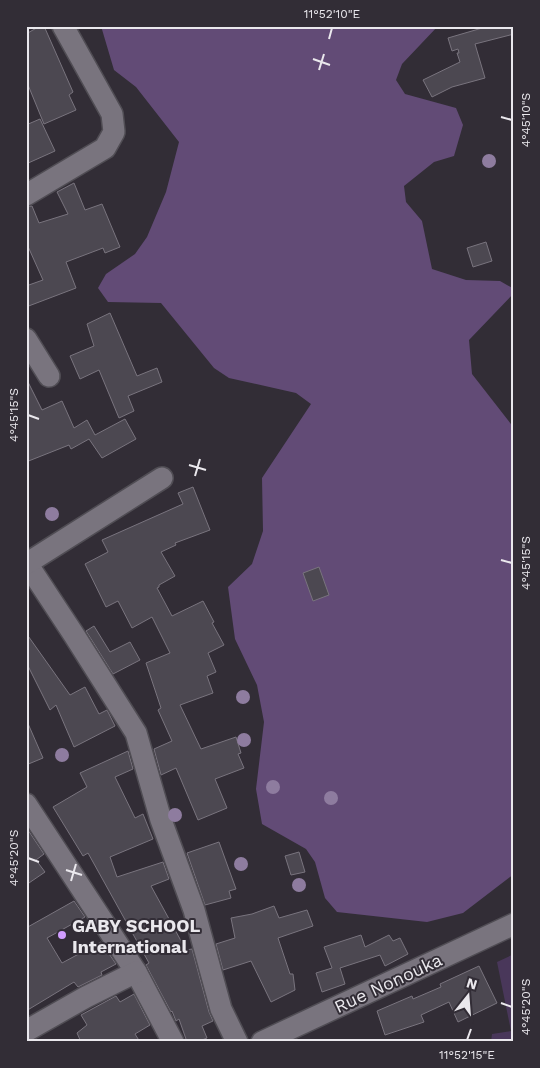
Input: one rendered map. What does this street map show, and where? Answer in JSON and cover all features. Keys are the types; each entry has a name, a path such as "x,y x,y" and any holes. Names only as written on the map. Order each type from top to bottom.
{"street":[{"path":"26,195 105,148 114,132 112,114 63,26"},
{"path":"26,339 49,376"},
{"path":"162,478 26,563 136,733 161,820 194,910 222,1009 238,1042"},
{"path":"26,804 136,972 172,1042"},
{"name":"Rue Nonouka","path":"262,1042 514,924"},
{"path":"26,1031 86,997 136,972"}],"shaded area":[{"path":"101,26 438,26 402,64 396,80 405,94 456,108 463,125 454,156 434,162 404,186 406,202 422,221 432,269 466,280 500,281 514,289 514,293 469,340 472,374 514,428 514,874 463,913 427,922 337,912 325,898 315,862 306,849 262,824 256,789 264,722 257,685 235,639 228,587 252,564 263,531 262,478 311,404 296,393 229,378 214,368 161,303 108,302 98,288 106,274 135,254 147,237 166,192 179,142 136,87 114,70"},
{"path":"514,954 514,1042 491,1042 492,1034 511,1031 497,962"}],"building":[{"path":"40,26 44,26 73,92 69,95 76,110 44,124 26,80 26,34"},
{"path":"489,26 514,26 514,34 475,44 485,78 452,87 432,97 423,80 460,62 457,53 459,53 458,49 452,51 448,38"},
{"path":"40,119 55,151 26,164 26,125"},
{"path":"74,183 85,210 102,204 120,247 105,253 103,248 66,262 76,288 26,307 26,286 43,280 26,242 26,207 32,206 39,223 68,214 57,192"},
{"path":"486,242 492,261 473,267 467,248"},
{"path":"110,313 137,376 157,368 162,382 128,396 134,411 119,418 99,370 80,379 70,356 94,346 87,324"},
{"path":"26,378 42,410 62,401 74,428 87,420 95,435 125,419 136,439 102,458 89,439 71,449 69,445 26,462"},
{"path":"193,487 210,530 175,543 176,545 161,552 175,576 157,588 172,616 203,601 214,622 212,623 224,645 208,653 216,672 207,676 213,693 180,705 201,749 236,737 241,753 238,754 244,768 215,779 227,808 198,820 176,768 161,775 154,749 172,741 158,710 161,708 146,663 170,653 152,617 132,628 118,601 106,607 85,564 108,552 102,540 183,504 178,493"},
{"path":"319,567 329,595 313,601 303,573"},
{"path":"94,626 110,652 130,642 140,660 113,674 86,631"},
{"path":"26,633 70,695 85,687 99,714 107,710 115,726 74,747 56,705 50,710 26,662"},
{"path":"26,719 43,758 26,765"},
{"path":"128,751 133,769 115,777 135,818 143,814 153,839 110,857 117,877 163,862 169,879 151,886 186,950 192,949 213,1021 202,1026 207,1038 197,1042 187,1042 179,1019 176,1021 171,1012 146,965 149,963 88,853 83,856 53,807 87,787 80,773"},
{"path":"26,827 44,854 36,860 45,872 26,885"},
{"path":"219,842 236,889 229,891 231,898 205,905 187,853"},
{"path":"299,852 305,872 291,875 285,856"},
{"path":"74,901 85,917 47,938 62,963 101,942 116,964 101,972 102,975 78,987 74,982 26,1011 26,928"},
{"path":"274,906 279,918 307,910 313,926 278,938 290,974 293,974 295,990 271,1002 251,961 223,970 216,944 235,938 231,918 252,914"},
{"path":"361,935 365,947 389,935 393,941 400,938 408,954 385,966 380,955 340,968 345,984 322,992 316,973 332,968 324,947"},
{"path":"479,966 497,1003 458,1022 449,1002 421,1015 424,1022 385,1035 377,1011 412,996 413,999 441,987 440,984"},
{"path":"134,994 150,1025 135,1034 140,1042 81,1042 77,1033 87,1025 81,1015 116,996 120,1002"}],"place":[{"name":"GABY SCHOOL International","path":"62,935"}]}
